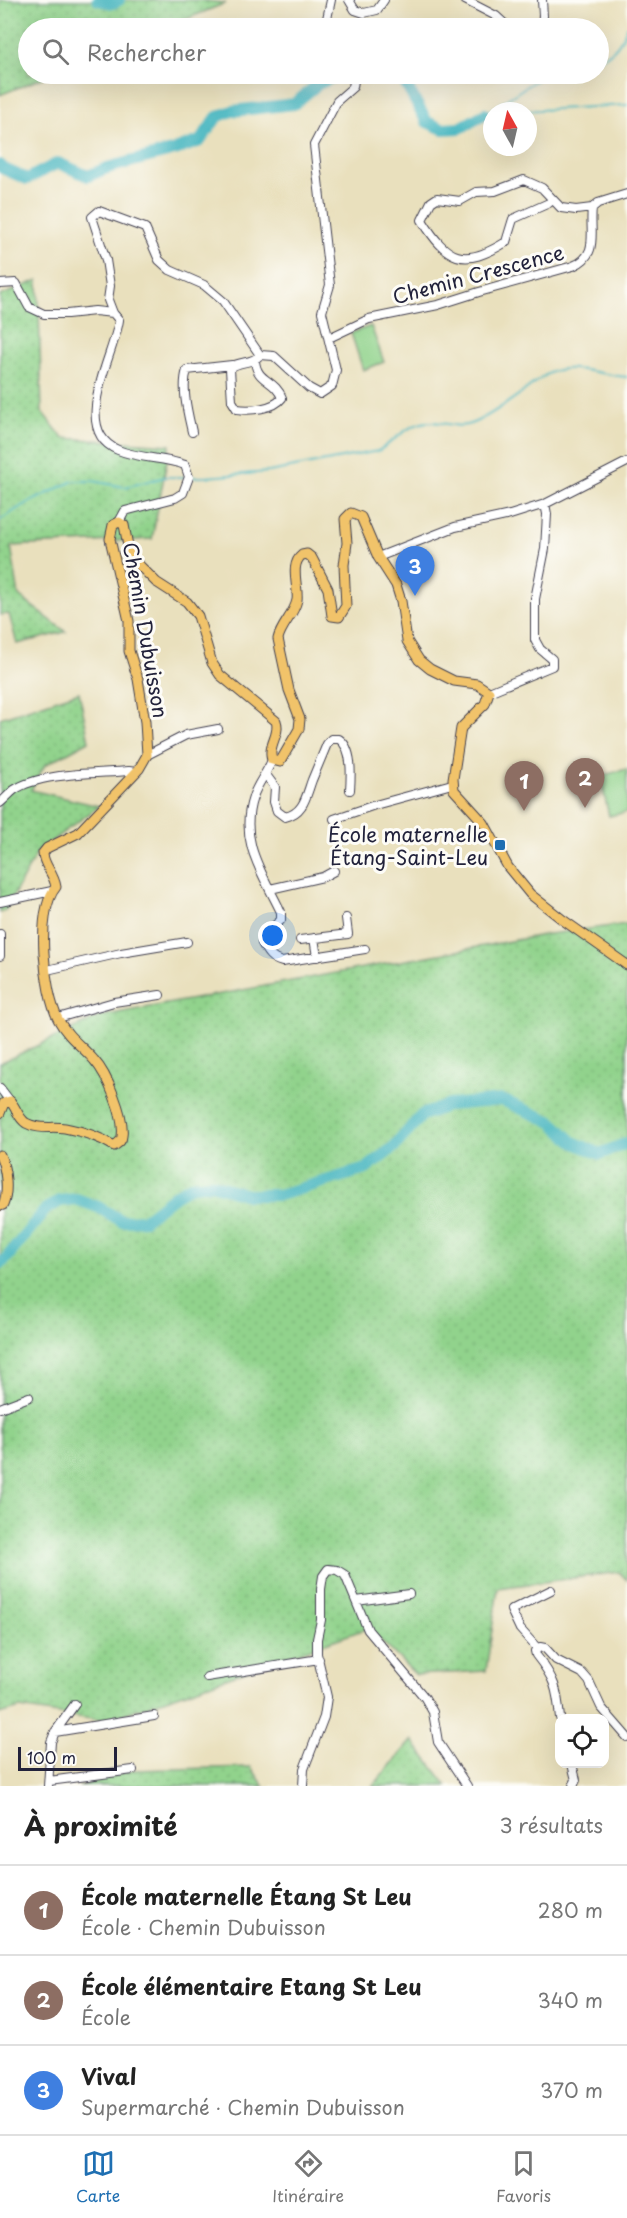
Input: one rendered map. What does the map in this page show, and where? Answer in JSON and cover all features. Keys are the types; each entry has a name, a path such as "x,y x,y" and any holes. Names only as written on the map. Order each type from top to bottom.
{"main road":[{"path":"272,760 280,762 299,729 300,719 289,690 278,639 279,632 297,599 298,558 307,554 312,558 328,590 330,612 335,618 339,617 346,606 345,524 348,514 357,514 361,517 378,557 396,585 401,601 407,641 419,660 430,669 454,681 477,684 489,692 485,704 461,728 452,784 457,795 484,823 508,867 530,894 562,920 627,965"},
{"name":"Chemin Dubuisson","path":"147,755 145,722 138,679 129,651 129,621 110,539 113,525 119,522 124,525 130,556 156,582 187,602 198,616 212,663 220,675 276,721 277,733 271,748 272,760"},
{"path":"0,1113 4,1103 10,1101 26,1123 73,1130 106,1140 114,1146 120,1143 122,1125 112,1090 95,1061 69,1038 49,994 43,918 52,891 56,887 52,871 44,861 43,853 78,833 136,772 147,755"},
{"path":"0,1155 5,1176 6,1196 0,1206"}],"street":[{"path":"327,18 331,0"},
{"path":"349,0 355,10 364,13 377,10 384,0"},
{"path":"465,0 498,18"},
{"path":"542,0 543,18"},
{"path":"192,432 185,381 187,370 274,357 309,388 320,394 332,386 336,370 322,312 330,285 314,145 337,101 352,88 353,84"},
{"name":"Chemin Crescence","path":"552,200 513,219 506,242 485,252 466,257 455,257 450,254 431,234 422,220 431,202 437,198 460,201 476,192 495,191 524,180 542,188 561,208 576,210 592,208 598,203 627,194"},
{"name":"Chemin Crescence","path":"329,338 369,319 438,306 585,261 589,254 592,208"},
{"path":"119,522 125,511 183,494 189,477 185,465 116,450 100,435 96,417 98,386 118,330 119,320 113,313 108,300 110,286 106,260 92,216 99,211 145,228 159,260 170,270 204,285 223,301 258,358 256,369 262,377 278,387 282,398 279,402 248,410 237,409 232,400 229,372 232,365"},
{"path":"0,284 16,284 29,307 44,314 95,311 113,313"},
{"path":"378,557 455,527 510,515 545,504 627,462"},
{"path":"489,692 552,666 552,659 540,649 535,640 535,599 545,549 547,514 545,504"},
{"path":"147,755 186,735 218,729"},
{"path":"266,775 275,787 274,802 277,811 285,817 293,814 307,797 328,741 339,739 346,747 349,759 350,790"},
{"path":"272,760 252,800 248,836 251,848 282,916 267,932 262,943 270,957 282,962 365,949"},
{"path":"0,803 14,790 29,783 69,775 136,772"},
{"path":"334,819 452,784"},
{"path":"270,889 323,877 334,871"},
{"path":"0,902 52,891"},
{"path":"300,940 348,934 346,918"},
{"path":"0,934 2,953 0,956"},
{"path":"314,938 317,957"},
{"path":"47,970 122,953 187,942"},
{"path":"58,1018 114,1002 160,995"},
{"path":"0,1088 10,1101"},
{"path":"0,1408 29,1397"},
{"path":"303,1786 304,1769 324,1717 327,1697 317,1639 321,1620 323,1576 328,1569 337,1570 345,1575 368,1630 434,1712 438,1742 466,1786"},
{"path":"551,1590 511,1610 520,1629 537,1648 545,1648 556,1660 582,1673 589,1681 601,1707 627,1737"},
{"path":"356,1601 409,1594"},
{"path":"537,1648 536,1655 553,1677 558,1693 560,1714"},
{"path":"207,1677 319,1659"},
{"path":"75,1704 55,1732 51,1742 49,1784 133,1770"},
{"path":"55,1732 154,1716"},
{"path":"573,1768 576,1780 573,1786"}],"green space":[{"path":"0,0 197,0 226,3 189,18 18,18 18,84 27,84 0,95"},
{"path":"38,280 42,412 63,438 170,445 152,539 11,546 19,596 66,632 17,644 9,614 0,615 0,296"},
{"path":"371,326 384,362 363,370 351,333"},
{"path":"79,692 89,741 45,765 31,790 99,806 38,851 5,911 0,913 0,718"},
{"path":"627,769 627,812 609,816 600,776"},
{"path":"627,924 627,1580 619,1572 498,1588 486,1671 416,1675 368,1628 104,1721 20,1708 0,1714 0,1063 101,1016 549,934"},
{"path":"412,1740 447,1786 373,1786"},
{"path":"251,1767 264,1786 79,1786 134,1770"}],"waterway":[{"path":"98,0 113,3 119,0"},
{"path":"609,54 623,37 627,26"},
{"path":"0,165 27,179 58,163 88,176 107,168 200,141 217,117 232,111 294,104 318,84"},
{"path":"406,84 427,122 443,129 460,128 483,115"},
{"path":"503,102 530,84"},
{"path":"537,110 627,105"},
{"path":"0,520 22,506 73,481 93,481 125,487 165,477 206,477 269,472 378,451 408,429 421,423 435,422 461,426 479,420 554,371 572,369 627,377"},
{"path":"0,1263 5,1260 46,1209 60,1201 76,1199 98,1207 122,1221 144,1220 174,1196 191,1186 212,1184 247,1195 279,1195 366,1169 394,1147 422,1115 449,1105 502,1100 552,1122 573,1142 600,1154 627,1143"}],"place":[{"name":"Vival","path":"415,596"},
{"name":"École élémentaire Etang St Leu","path":"585,808"},
{"name":"École maternelle Étang St Leu","path":"524,811"},
{"name":"École maternelle Étang-Saint-Leu","path":"500,845"}]}
